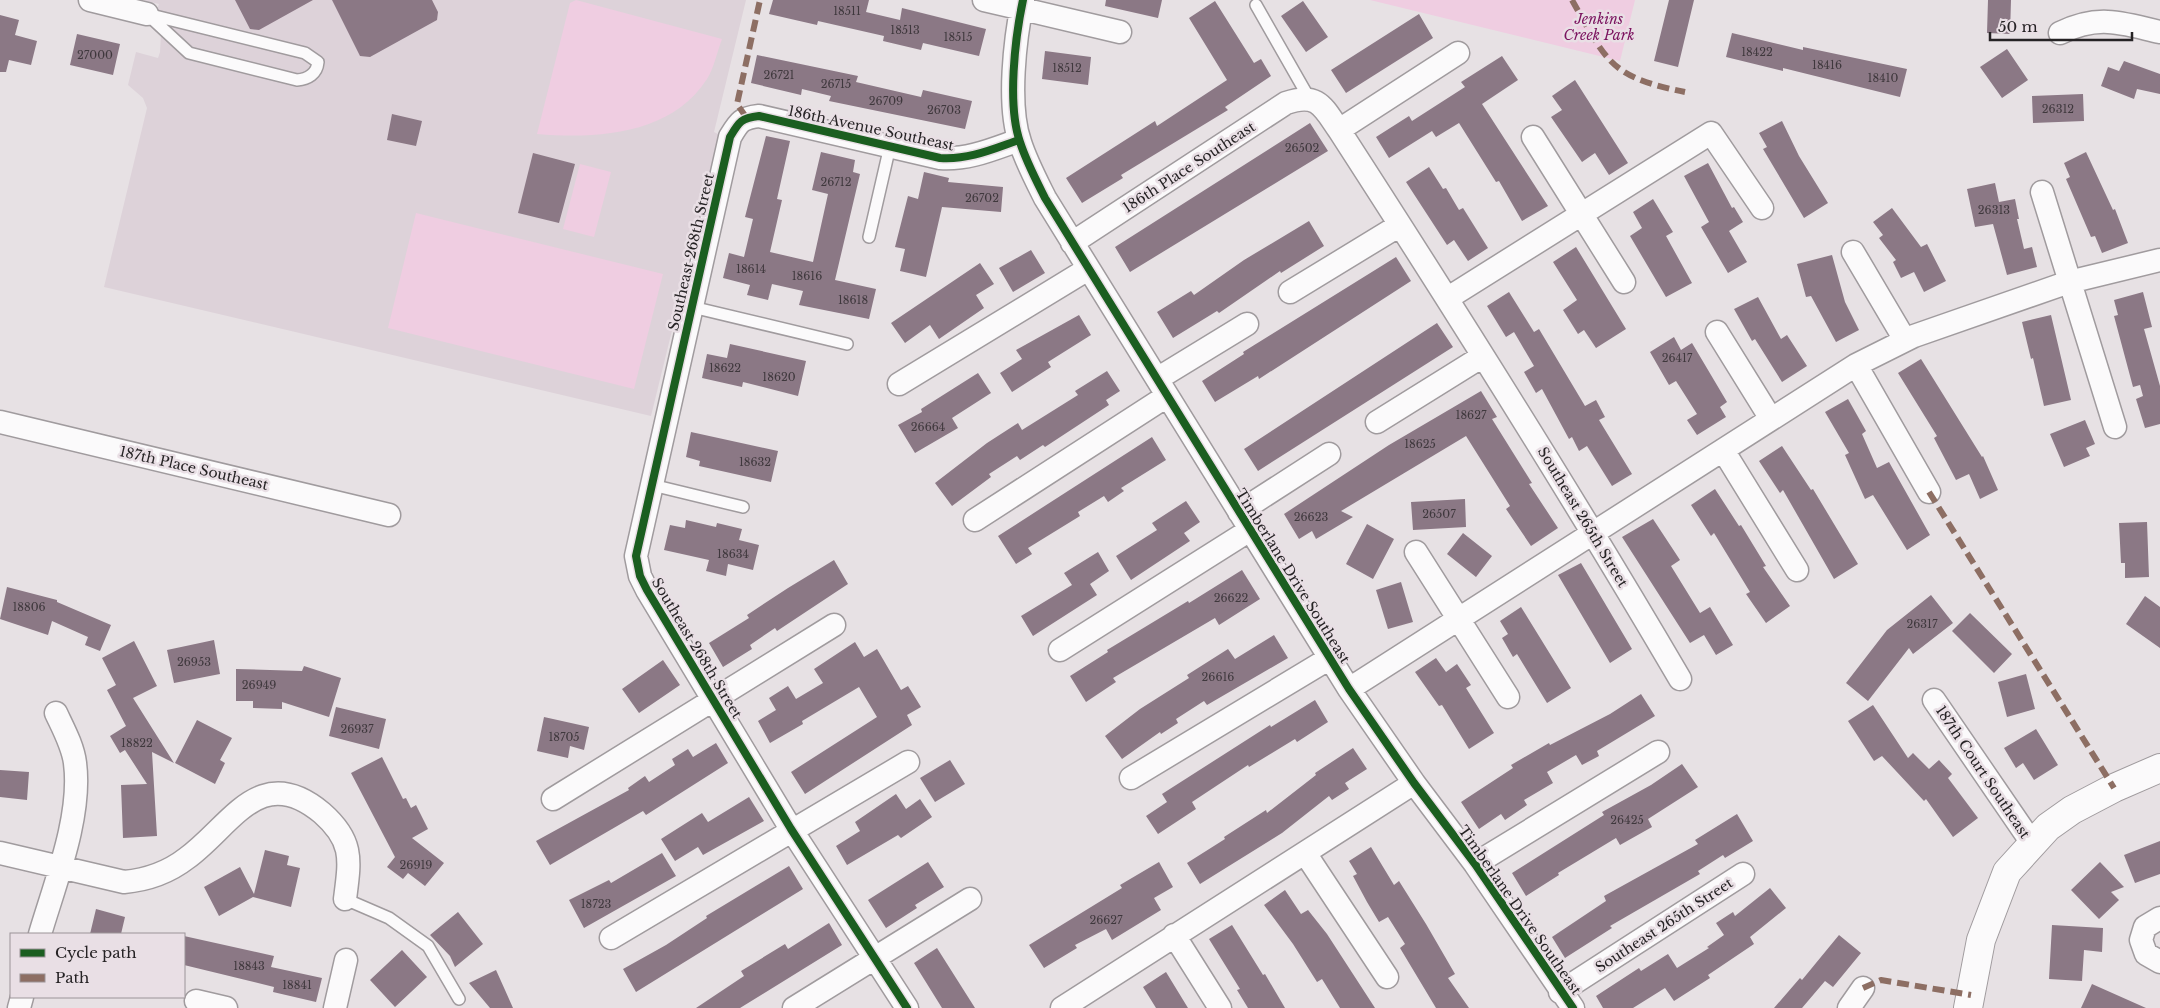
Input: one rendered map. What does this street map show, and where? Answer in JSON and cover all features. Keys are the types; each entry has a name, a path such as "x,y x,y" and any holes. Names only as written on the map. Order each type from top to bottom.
{"street":[{"path":"90,0 147,14"},
{"path":"984,0 1022,4 1120,32"},
{"name":"Timberlane Drive Southeast","path":"1022,4 1014,80 1015,118 1019,140 1032,172 1088,270 1349,688 1414,783 1475,864 1567,1000"},
{"path":"2060,33 2076,26 2100,20 2160,32"},
{"path":"1339,130 1458,54"},
{"name":"Southeast 265th Street","path":"1309,98 1321,104 1448,298 1594,532 1680,679"},
{"name":"186th Place Southeast","path":"1072,243 1286,103 1309,98"},
{"name":"186th Avenue Southeast","path":"746,117 759,116 890,146 957,159 974,156 1019,140"},
{"name":"Southeast 268th Street","path":"746,117 738,123 730,137 636,556 640,576 647,590 791,829 907,1008"},
{"path":"1448,298 1711,133 1762,208"},
{"path":"1533,137 1624,282"},
{"path":"2042,192 2115,427"},
{"path":"1290,292 1400,225"},
{"path":"1853,252 1905,340"},
{"path":"1349,688 1856,365 1905,340 2070,282 2160,260"},
{"path":"899,384 1088,270"},
{"path":"975,520 1162,388 1247,324"},
{"path":"1716,332 1771,419"},
{"path":"1377,422 1483,356"},
{"path":"1856,365 1928,492"},
{"name":"187th Place Southeast","path":"0,422 389,515"},
{"path":"1722,450 1797,570"},
{"name":"Timberlane Drive Southeast","path":"1060,650 1244,521 1329,454"},
{"path":"1416,552 1508,697"},
{"name":"Southeast 268th Street","path":"553,799 834,625"},
{"name":"Timberlane Drive Southeast","path":"1130,778 1330,658"},
{"name":"187th Court Southeast","path":"1934,700 2032,843"},
{"path":"40,933 72,819 75,762 56,713"},
{"name":"Timberlane Drive Southeast","path":"1475,864 1658,752"},
{"path":"611,938 791,829 908,762"},
{"path":"1968,1008 1981,940 2007,872 2032,843 2072,810 2114,788 2160,768"},
{"path":"1062,1008 1414,783"},
{"path":"0,853 124,882 138,881 160,873 187,858 228,818 255,800 271,794 288,793 308,803 338,829 349,852 344,899"},
{"path":"1305,853 1387,977"},
{"name":"Southeast 265th Street","path":"1567,1000 1743,874"},
{"path":"794,1008 970,899"},
{"path":"2160,918 2145,927 2141,940 2146,954 2160,962"},
{"path":"1174,936 1220,1008"},
{"path":"335,1008 346,960"},
{"path":"1849,1008 1863,988"},
{"path":"196,1001 226,1008"}],"lane":[{"path":"1256,5 1309,98"},
{"path":"147,14 305,53 318,62 318,68 305,79 297,80 188,53 147,14"},
{"path":"869,237 890,146"},
{"path":"692,307 847,344"},
{"path":"652,484 743,507"},
{"path":"344,899 389,918 428,946 459,999"}],"shaded area":[{"path":"142,0 746,0 714,132 720,135 651,416 104,287 147,108 143,98 128,85 136,52 158,58 160,52 161,34 152,23 159,4"}],"green space":[{"path":"576,0 722,39 714,65 707,79 692,98 674,112 653,122 608,134 537,134 570,3"},
{"name":"Jenkins Creek Park","path":"1370,0 1635,0 1620,61"},
{"path":"580,164 611,172 594,237 563,229"},
{"path":"416,213 663,274 634,389 388,328"}],"building":[{"path":"235,0 313,0 259,30 250,29"},
{"path":"332,0 432,0 438,12 437,20 370,57 360,56"},
{"path":"773,0 869,0 866,12 900,20 902,8 986,29 979,56 923,43 921,50 883,41 884,36 818,21 817,25 769,14"},
{"path":"1106,0 1162,0 1158,18 1105,6"},
{"path":"1669,0 1694,0 1678,67 1654,61"},
{"path":"1988,0 2011,0 2010,34 1987,33"},
{"path":"1215,1 1254,63 1261,59 1271,76 1225,107 1228,110 1121,175 1123,178 1082,203 1066,178 1155,121 1157,126 1227,80 1189,18"},
{"path":"1303,1 1328,37 1306,52 1281,16"},
{"path":"1419,14 1433,38 1346,93 1331,70"},
{"path":"0,15 19,20 15,35 37,41 31,65 9,60 6,72 0,72"},
{"path":"1732,33 1803,50 1803,47 1907,69 1900,97 1783,68 1783,71 1726,57"},
{"path":"77,34 120,44 113,75 70,65"},
{"path":"2007,49 2028,80 2002,98 1980,67"},
{"path":"1045,51 1091,57 1088,85 1042,79"},
{"path":"757,55 858,76 856,82 921,97 923,90 972,101 965,129 829,101 831,96 802,89 801,95 751,83"},
{"path":"1502,56 1518,80 1482,104 1548,206 1522,221 1499,181 1496,182 1459,123 1436,137 1432,131 1389,158 1376,137 1409,116 1412,121 1465,87 1461,82"},
{"path":"2124,61 2160,74 2160,94 2137,89 2134,99 2101,86 2108,67 2119,71"},
{"path":"1575,80 1628,163 1609,175 1595,153 1582,162 1551,117 1562,110 1552,96"},
{"path":"2083,94 2084,121 2033,123 2032,96"},
{"path":"392,114 422,121 416,146 387,140"},
{"path":"1782,121 1799,156 1828,203 1804,218 1763,149 1767,147 1759,133"},
{"path":"1310,123 1328,151 1130,272 1115,247"},
{"path":"766,136 790,141 777,199 782,200 770,252 813,262 828,194 812,190 821,152 855,160 853,172 860,174 835,280 876,289 869,319 799,305 803,291 772,284 768,300 747,295 750,285 723,278 729,253 744,257 753,219 745,217"},
{"path":"2086,152 2113,210 2115,209 2128,243 2102,253 2095,236 2091,237 2066,179 2070,177 2064,163"},
{"path":"533,153 575,164 559,223 518,213"},
{"path":"1708,163 1732,208 1734,207 1743,222 1729,231 1747,262 1728,273 1701,227 1709,222 1684,176"},
{"path":"1429,167 1443,189 1446,188 1459,210 1463,208 1488,248 1468,261 1454,240 1447,245 1406,182"},
{"path":"924,172 949,178 948,182 1003,187 1001,212 942,207 926,277 900,271 905,249 895,247 908,196 918,199"},
{"path":"1995,183 1999,202 2015,199 2019,219 2017,219 2024,249 2032,247 2037,267 2007,275 1993,224 1975,227 1967,189"},
{"path":"1653,199 1673,232 1666,236 1692,283 1666,297 1630,236 1642,228 1633,212"},
{"path":"1892,208 1921,247 1927,244 1946,281 1924,292 1914,272 1901,278 1893,262 1896,260 1879,238 1883,235 1873,222"},
{"path":"1309,221 1324,246 1281,273 1280,271 1219,313 1217,311 1173,338 1157,312 1191,291 1194,295 1244,260"},
{"path":"1576,247 1626,329 1596,348 1584,330 1578,334 1563,310 1577,300 1553,262"},
{"path":"1031,250 1045,273 1013,292 999,268"},
{"path":"1832,255 1845,302 1859,330 1836,342 1811,296 1806,297 1797,264"},
{"path":"1396,257 1411,281 1259,379 1258,376 1215,402 1202,381 1244,354 1243,352"},
{"path":"980,263 994,284 976,295 984,308 939,339 930,325 905,343 891,323"},
{"path":"1509,292 1534,332 1539,329 1585,406 1596,400 1605,417 1599,420 1632,474 1612,486 1587,446 1579,451 1572,437 1569,439 1542,389 1536,393 1524,372 1534,366 1514,332 1506,337 1487,306"},
{"path":"2143,292 2152,327 2144,329 2160,386 2160,424 2145,428 2136,399 2143,396 2140,385 2133,387 2114,316 2118,315 2114,300"},
{"path":"1758,297 1781,339 1787,335 1807,366 1782,382 1755,339 1752,341 1734,309"},
{"path":"1079,315 1091,335 1048,362 1051,367 1012,392 1000,373 1022,359 1016,350"},
{"path":"2051,315 2071,400 2044,406 2033,358 2031,359 2022,322"},
{"path":"1437,323 1453,347 1258,471 1244,449"},
{"path":"1674,337 1681,350 1692,343 1727,402 1720,407 1726,417 1697,435 1687,420 1697,414 1676,381 1669,385 1650,352"},
{"path":"730,344 806,361 798,396 743,382 742,387 702,378 707,354 727,358"},
{"path":"1921,359 1983,456 1998,490 1980,499 1969,474 1956,480 1934,438 1937,436 1898,373"},
{"path":"1107,371 1120,391 1106,400 1109,405 1045,447 1043,445 1020,460 1017,456 989,474 991,477 952,506 935,483 987,443 1018,423 1022,430 1078,395 1075,391"},
{"path":"978,373 991,393 952,418 958,428 915,453 898,425 922,412 921,409"},
{"path":"1481,391 1497,417 1492,419 1532,483 1529,484 1558,528 1531,546 1506,509 1510,506 1466,436 1341,511 1353,517 1316,539 1312,531 1299,539 1284,514 1389,445"},
{"path":"1848,399 1866,431 1862,434 1877,468 1889,462 1930,535 1907,550 1873,495 1865,499 1845,455 1849,453 1825,412"},
{"path":"2085,420 2095,444 2086,448 2090,456 2064,467 2050,434"},
{"path":"691,432 778,451 771,482 699,466 700,461 686,457"},
{"path":"1152,437 1166,460 1121,488 1124,491 1108,502 1104,496 1078,512 1080,516 1028,548 1032,554 1016,564 998,536"},
{"path":"1782,446 1811,490 1813,489 1858,564 1834,579 1783,490 1780,493 1759,461"},
{"path":"1715,489 1739,526 1741,525 1766,566 1763,567 1790,606 1766,623 1746,594 1750,592 1714,533 1711,536 1691,505"},
{"path":"1465,499 1466,527 1413,530 1411,502"},
{"path":"1186,501 1200,522 1184,533 1190,541 1131,580 1116,556 1157,530 1152,523"},
{"path":"1653,519 1680,560 1671,566 1700,613 1710,607 1733,645 1716,655 1704,635 1690,643 1622,537"},
{"path":"686,520 716,527 717,523 742,529 739,540 759,545 753,570 728,564 726,576 706,571 709,560 664,550 670,525 685,528"},
{"path":"2147,522 2149,577 2125,578 2125,563 2121,563 2119,523"},
{"path":"1367,524 1394,539 1373,579 1346,564"},
{"path":"1463,533 1492,556 1476,577 1447,554"},
{"path":"1098,552 1109,571 1090,584 1097,595 1033,636 1021,616 1072,585 1064,573"},
{"path":"834,560 848,584 777,631 775,628 750,645 752,649 723,667 709,643 749,618 747,615"},
{"path":"1581,563 1632,649 1610,663 1558,575"},
{"path":"1242,570 1260,599 1219,625 1215,618 1113,678 1116,682 1086,702 1070,676 1108,652 1107,650"},
{"path":"1401,582 1413,622 1388,629 1376,590"},
{"path":"7,587 57,600 57,602 111,625 100,651 85,645 88,637 52,621 48,635 0,619"},
{"path":"1931,595 1953,623 1913,654 1909,648 1868,701 1846,683 1887,630"},
{"path":"2145,596 2160,607 2160,648 2126,624"},
{"path":"1521,607 1571,688 1547,703 1517,654 1513,657 1502,638 1508,634 1500,621"},
{"path":"1970,613 2012,654 1994,673 1952,631"},
{"path":"1274,635 1288,658 1207,705 1204,701 1176,719 1178,723 1161,734 1160,732 1122,759 1105,736 1140,709 1189,678 1187,675 1228,649 1235,659"},
{"path":"214,640 220,674 174,683 167,650"},
{"path":"134,641 157,686 133,698 174,763 152,752 157,836 123,838 121,785 147,784 125,750 120,753 110,736 126,726 107,690 116,685 102,658"},
{"path":"855,642 864,657 877,649 901,690 908,686 921,707 907,715 912,725 805,794 791,772 877,717 859,687 802,721 803,724 770,743 758,721 776,710 769,698 788,686 796,699 823,683 814,669"},
{"path":"1436,658 1446,672 1457,664 1471,685 1466,688 1494,733 1469,749 1442,705 1439,706 1415,672"},
{"path":"663,660 680,685 639,713 622,689"},
{"path":"304,666 341,678 329,717 282,702 282,709 253,708 253,701 236,701 236,669 302,671"},
{"path":"2026,674 2035,709 2007,717 1998,682"},
{"path":"1641,694 1655,716 1597,751 1599,756 1582,765 1576,755 1547,772 1553,783 1524,800 1527,805 1505,820 1501,814 1479,829 1461,802 1513,768 1511,765 1549,743 1550,745 1610,714"},
{"path":"1315,700 1328,722 1297,742 1295,739 1249,767 1248,765 1192,802 1196,809 1158,834 1146,816 1167,802 1162,794 1270,725 1271,727"},
{"path":"1873,705 1908,758 1913,753 1929,769 1939,760 1952,774 1948,778 1978,818 1953,837 1926,799 1924,801 1882,756 1874,761 1848,721"},
{"path":"336,707 386,719 379,749 329,736"},
{"path":"544,717 589,727 584,750 570,746 568,758 537,751"},
{"path":"197,720 232,738 220,760 225,763 215,784 175,763"},
{"path":"2036,729 2058,765 2034,780 2023,763 2016,768 2004,748"},
{"path":"716,743 728,763 646,815 643,811 550,865 536,841 629,790 628,788 645,776 649,782 675,765 672,759 688,749 693,757"},
{"path":"1353,748 1367,769 1345,783 1349,789 1332,800 1329,796 1282,833 1200,884 1187,863 1266,810 1267,813 1316,775 1315,773"},
{"path":"382,757 403,799 406,798 411,808 416,805 428,829 412,838 444,863 425,886 408,873 403,879 387,867 395,857 351,773"},
{"path":"950,760 965,784 935,802 920,778"},
{"path":"1682,764 1698,787 1648,819 1652,827 1620,845 1616,838 1558,873 1559,875 1526,896 1512,873 1604,815 1602,812 1651,785"},
{"path":"0,770 29,772 27,800 0,797"},
{"path":"896,794 906,809 920,799 932,817 901,838 898,835 847,865 836,846 860,831 855,822"},
{"path":"749,797 764,821 703,855 698,847 675,861 661,839 702,813 708,822"},
{"path":"1737,814 1753,841 1725,858 1723,855 1698,871 1700,874 1610,926 1612,928 1565,958 1552,937 1606,901 1604,896 1698,844 1695,840"},
{"path":"2160,841 2160,874 2135,883 2124,855"},
{"path":"1371,847 1394,885 1399,881 1426,924 1455,974 1448,978 1469,1008 1436,1008 1400,948 1405,944 1388,917 1379,922 1353,876 1357,874 1349,861"},
{"path":"265,850 289,856 287,865 300,868 291,907 253,897 219,916 204,887 240,867 254,894"},
{"path":"662,853 676,876 584,928 569,900 609,880 611,883"},
{"path":"928,862 944,887 915,905 917,908 886,928 868,900"},
{"path":"1159,862 1173,887 1154,898 1161,910 1112,940 1106,929 1075,945 1077,948 1044,968 1029,945 1122,888 1120,885"},
{"path":"2100,862 2124,887 2111,892 2119,900 2099,919 2071,890"},
{"path":"789,866 803,889 636,992 623,969 666,945 707,918 706,916"},
{"path":"1770,888 1786,908 1750,937 1754,944 1708,975 1710,978 1674,1001 1665,988 1633,1008 1603,1008 1596,996 1639,968 1641,971 1668,954 1677,968 1709,948 1707,947 1724,935 1716,923 1733,912 1735,916"},
{"path":"1285,890 1301,914 1308,910 1327,934 1375,1008 1340,1008 1322,979 1317,982 1293,944 1264,905"},
{"path":"96,909 125,917 121,933 90,933"},
{"path":"458,912 483,944 455,967 450,956 430,935"},
{"path":"829,923 842,945 740,1008 696,1008 744,976 741,971 785,944 788,949"},
{"path":"1232,925 1285,1008 1248,1008 1237,990 1240,989 1209,939"},
{"path":"2052,925 2103,928 2102,952 2084,950 2082,981 2049,979"},
{"path":"1839,935 1861,953 1833,987 1825,981 1802,1008 1774,1008 1800,978 1802,980"},
{"path":"185,936 274,956 271,967 322,978 316,1002 273,992 274,987 185,965"},
{"path":"937,948 975,1008 942,1008 914,963"},
{"path":"402,950 427,977 395,1007 370,980"},
{"path":"496,970 513,1008 490,1008 469,983"},
{"path":"1166,972 1188,1008 1156,1008 1143,987"},
{"path":"2092,984 2146,1008 2081,1008"}],"marked path":[{"path":"746,117 737,104 760,0"},
{"path":"1572,0 1603,52 1614,64 1626,73 1641,80 1685,92"},
{"path":"1929,492 2114,788"},
{"path":"1863,988 1881,980 1971,995"}],"cycle path":[{"path":"1023,0 1015,52 1014,110 1022,149 1045,198 1349,689 1414,783 1475,864 1573,1008"},
{"path":"907,1008 791,829 647,590 640,576 636,556 730,137 738,124 748,118 759,116 940,158 971,156 1019,140"}]}
